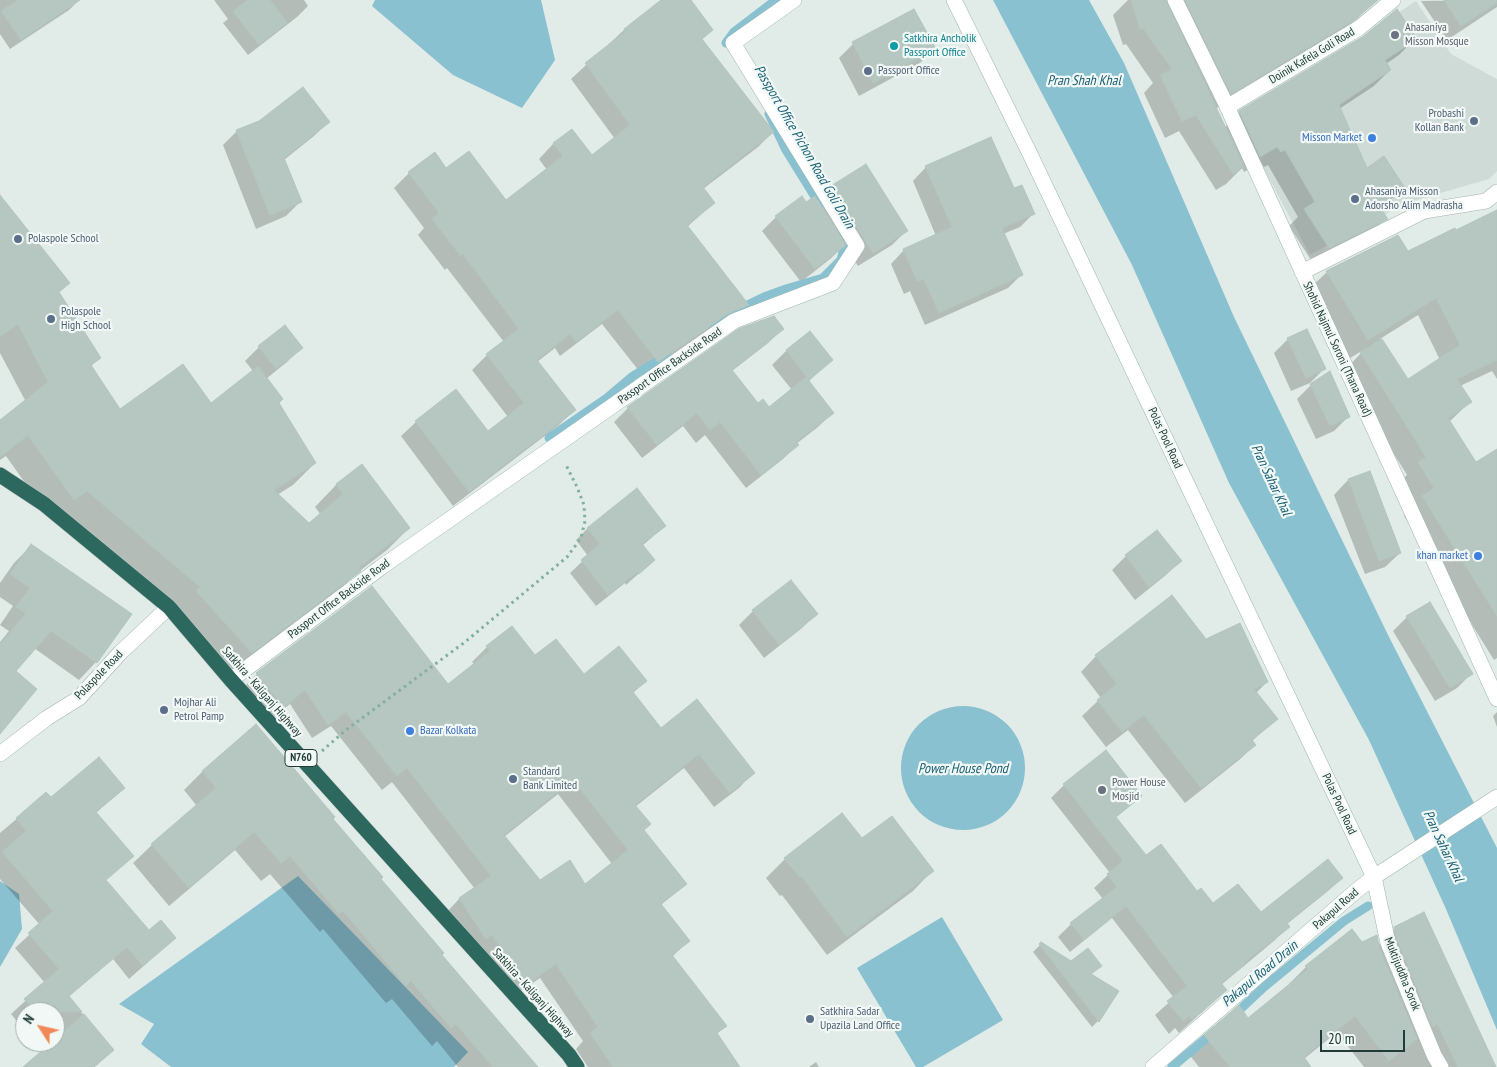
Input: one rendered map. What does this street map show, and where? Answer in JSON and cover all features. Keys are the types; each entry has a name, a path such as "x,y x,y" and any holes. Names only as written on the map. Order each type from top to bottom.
{"highway":[{"name":"Satkhira - Kaliganj Highway","path":"0,476 44,504 169,607 231,680 569,1055 577,1067"}],"street":[{"name":"Passport Office Backside Road","path":"231,680 380,568 734,321 833,282 857,246 734,43 794,0"},
{"name":"Polas Pool Road","path":"954,0 1379,874"},
{"name":"Shohid Najmul Soroni (Thana Road)","path":"1175,0 1227,107 1497,699"},
{"name":"Doinik Kafela Goli Road","path":"1227,107 1359,28 1393,0"},
{"path":"1302,272 1424,211 1486,201 1497,192"},
{"name":"Polaspole Road","path":"0,754 47,718 79,698 120,652 169,607"},
{"name":"Pakapul Road","path":"1153,1067 1379,874 1497,797"},
{"name":"Muktijuddha Sorok","path":"1379,874 1388,943 1441,1067"}],"path":[{"path":"307,765 346,730 465,642 567,557 581,538 585,521 584,504 577,486 555,446"}],"shaded area":[{"name":"Misson Market","path":"1416,1 1451,54 1497,79 1497,171 1489,179 1406,203 1310,255 1230,105 1331,50 1357,40"}],"water":[{"path":"375,0 541,0 555,60 522,108 453,75 372,6"},
{"name":"Pran Shah Khal","path":"993,0 1089,0 1124,63 1234,317 1389,637 1497,848 1497,1030 1446,909 1369,740 1229,483 1132,265"},
{"name":"Power House Pond","path":"963,706 987,711 998,716 1007,724 1015,733 1020,744 1025,768 1020,792 1015,803 1007,812 998,820 987,825 963,830 939,825 928,820 919,812 911,803 906,792 901,768 906,744 911,733 919,724 928,716 939,711"},
{"path":"298,876 468,1052 454,1067 171,1067 141,1044 154,1024 119,1004"},
{"path":"0,881 19,894 22,929 0,967"},
{"path":"942,917 1003,1020 923,1067 916,1067 857,968"}],"building":[{"path":"18,0 80,0 21,40 1,11"},
{"path":"248,0 270,0 287,23 259,45 233,11"},
{"path":"661,0 691,0 713,30 702,39 774,132 703,187 715,203 687,225 749,305 729,313 658,362 618,310 576,342 570,334 537,360 576,410 469,492 415,421 456,389 488,431 524,403 486,354 519,329 463,254 461,256 432,219 439,213 408,172 435,152 446,168 469,151 506,200 563,156 553,143 572,129 592,155 630,125 585,63 625,32 624,29"},
{"path":"1131,0 1166,0 1244,167 1233,174 1196,115 1182,121 1160,75 1172,69 1143,28 1140,29"},
{"path":"1185,0 1378,0 1354,20 1231,94"},
{"path":"1444,0 1497,0 1497,3 1461,26"},
{"name":"Satkhira Ancholik Passport Office","path":"914,9 936,49 873,83 852,42"},
{"path":"1397,9 1417,39 1385,60 1391,70 1339,105 1367,168 1384,156 1405,188 1379,206 1388,219 1329,248 1304,209 1315,202 1285,150 1281,152 1277,147 1260,157 1239,111 1364,36"},
{"path":"303,87 330,122 284,158 302,202 270,215 236,130 259,121"},
{"path":"991,137 1014,188 1022,185 1035,214 1002,228 1023,275 939,313 924,279 917,281 903,249 952,227 925,166"},
{"path":"866,164 908,231 873,253 831,186"},
{"path":"0,195 70,283 59,292 101,358 91,365 120,409 183,364 211,403 258,366 283,399 279,403 316,463 274,490 309,523 343,494 336,484 362,464 410,528 358,568 361,571 252,653 196,591 200,587 87,491 74,500 28,435 0,457 0,420 48,382 18,324 0,336"},
{"path":"802,196 806,202 815,196 846,245 815,269 775,216"},
{"path":"1497,210 1497,360 1457,379 1472,402 1448,418 1476,462 1497,449 1497,616 1422,496 1434,488 1418,462 1426,457 1360,352 1382,339 1408,379 1460,345 1436,298 1368,340 1326,271 1398,235 1408,251"},
{"path":"774,316 784,329 732,370 758,403 763,399 769,407 806,377 834,413 796,442 799,445 761,475 720,422 710,430 697,413 657,445 627,407 738,329"},
{"path":"285,325 303,348 276,369 258,346"},
{"path":"1307,329 1326,369 1306,378 1287,338"},
{"path":"810,331 833,360 809,380 786,350"},
{"path":"1330,371 1350,417 1330,426 1310,384"},
{"path":"1370,471 1401,553 1379,561 1348,479"},
{"path":"637,488 666,526 642,544 655,560 639,574 637,572 608,595 581,560 600,544 587,528"},
{"path":"1157,530 1182,561 1149,587 1125,555"},
{"path":"31,544 132,614 97,663 51,631 16,671 37,689 0,734 0,644 26,613 16,607 30,588 10,574"},
{"path":"791,580 818,614 779,645 752,610"},
{"path":"372,586 448,684 490,651 486,646 512,626 535,655 556,639 584,674 619,646 647,681 633,692 661,728 697,699 755,773 730,793 699,754 635,805 651,824 644,830 687,884 661,904 690,941 672,955 727,1026 717,1033 740,1067 613,1067 590,1033 598,1027 556,964 526,985 492,935 486,939 459,898 491,876 407,768 397,776 346,712 328,725 305,690 284,707 256,673","holes":["573,780 628,850 585,884 570,860 540,880 504,835"]},
{"path":"1172,595 1206,639 1240,623 1268,682 1254,689 1278,719 1252,740 1256,745 1201,788 1144,715 1122,732 1097,700 1117,684 1095,655"},
{"path":"1430,602 1473,674 1450,688 1406,616"},
{"path":"256,724 335,817 333,819 383,877 381,879 444,953 442,955 538,1067 493,1067 456,1024 451,1028 411,981 406,986 343,911 339,914 290,856 281,863 254,832 189,888 151,844 216,788 202,771"},
{"path":"1106,750 1142,796 1116,817 1146,855 1161,844 1197,891 1201,888 1213,903 1238,884 1261,912 1328,859 1343,878 1287,923 1290,927 1221,983 1227,990 1192,1020 1189,1016 1183,1021 1167,1001 1187,986 1126,906 1084,940 1070,923 1117,887 1107,874 1123,861 1063,784"},
{"path":"99,757 125,788 96,812 134,856 106,880 149,930 161,920 176,938 143,966 127,947 69,996 82,1012 65,1012 65,1002 27,1002 24,999 59,969 28,933 53,911 2,852 26,831 16,818 46,792 51,797"},
{"path":"842,813 862,838 892,816 934,871 847,937 802,877 800,878 784,858"},
{"path":"1424,912 1496,1067 1458,1067 1437,1023 1433,1027 1397,940 1394,927"},
{"path":"1352,929 1362,942 1377,935 1379,947 1417,1039 1389,1061 1355,1016 1304,1057 1311,1067 1230,1067 1204,1035 1239,1005 1248,1018 1308,969 1305,966"},
{"path":"1041,942 1071,961 1088,948 1102,966 1091,974 1119,991 1099,1022 1039,944"},
{"path":"84,1014 114,1050 94,1067 23,1067 40,1052 65,1052 65,1030"}],"waterway":[{"name":"Passport Office Pichon Road Goli Drain","path":"726,43 734,32 776,0"},
{"name":"Passport Office Pichon Road Goli Drain","path":"769,114 786,150 820,205"},
{"name":"Passport Office Pichon Road Goli Drain","path":"713,324 764,297 823,278 841,260 845,244 840,237"},
{"name":"Passport Office Pichon Road Goli Drain","path":"549,438 607,398 633,376 667,355"},
{"name":"Pakapul Road Drain","path":"1233,1016 1264,987 1344,921 1368,906"},
{"name":"Pakapul Road Drain","path":"1172,1067 1215,1031"}],"place":[{"name":"Ahasaniya Misson Mosque","path":"1395,35"},
{"name":"Satkhira Ancholik Passport Office","path":"894,46"},
{"name":"Passport Office","path":"868,71"},
{"name":"Probashi Kollan Bank","path":"1474,121"},
{"name":"Misson Market","path":"1372,138"},
{"name":"Ahasaniya Misson Adorsho Alim Madrasha","path":"1355,199"},
{"name":"Polaspole School","path":"18,239"},
{"name":"Polaspole High School","path":"51,319"},
{"name":"khan market","path":"1478,556"},
{"name":"Mojhar Ali Petrol Pamp","path":"164,710"},
{"name":"Bazar Kolkata","path":"410,731"},
{"name":"Standard Bank Limited","path":"513,779"},
{"name":"Power House Mosjid","path":"1102,790"},
{"name":"Satkhira Sadar Upazila Land Office","path":"810,1019"}],"water label":[{"name":"Pran Sahar Khal","path":"1271,480"},
{"name":"Pran Sahar Khal","path":"1443,846"}]}
